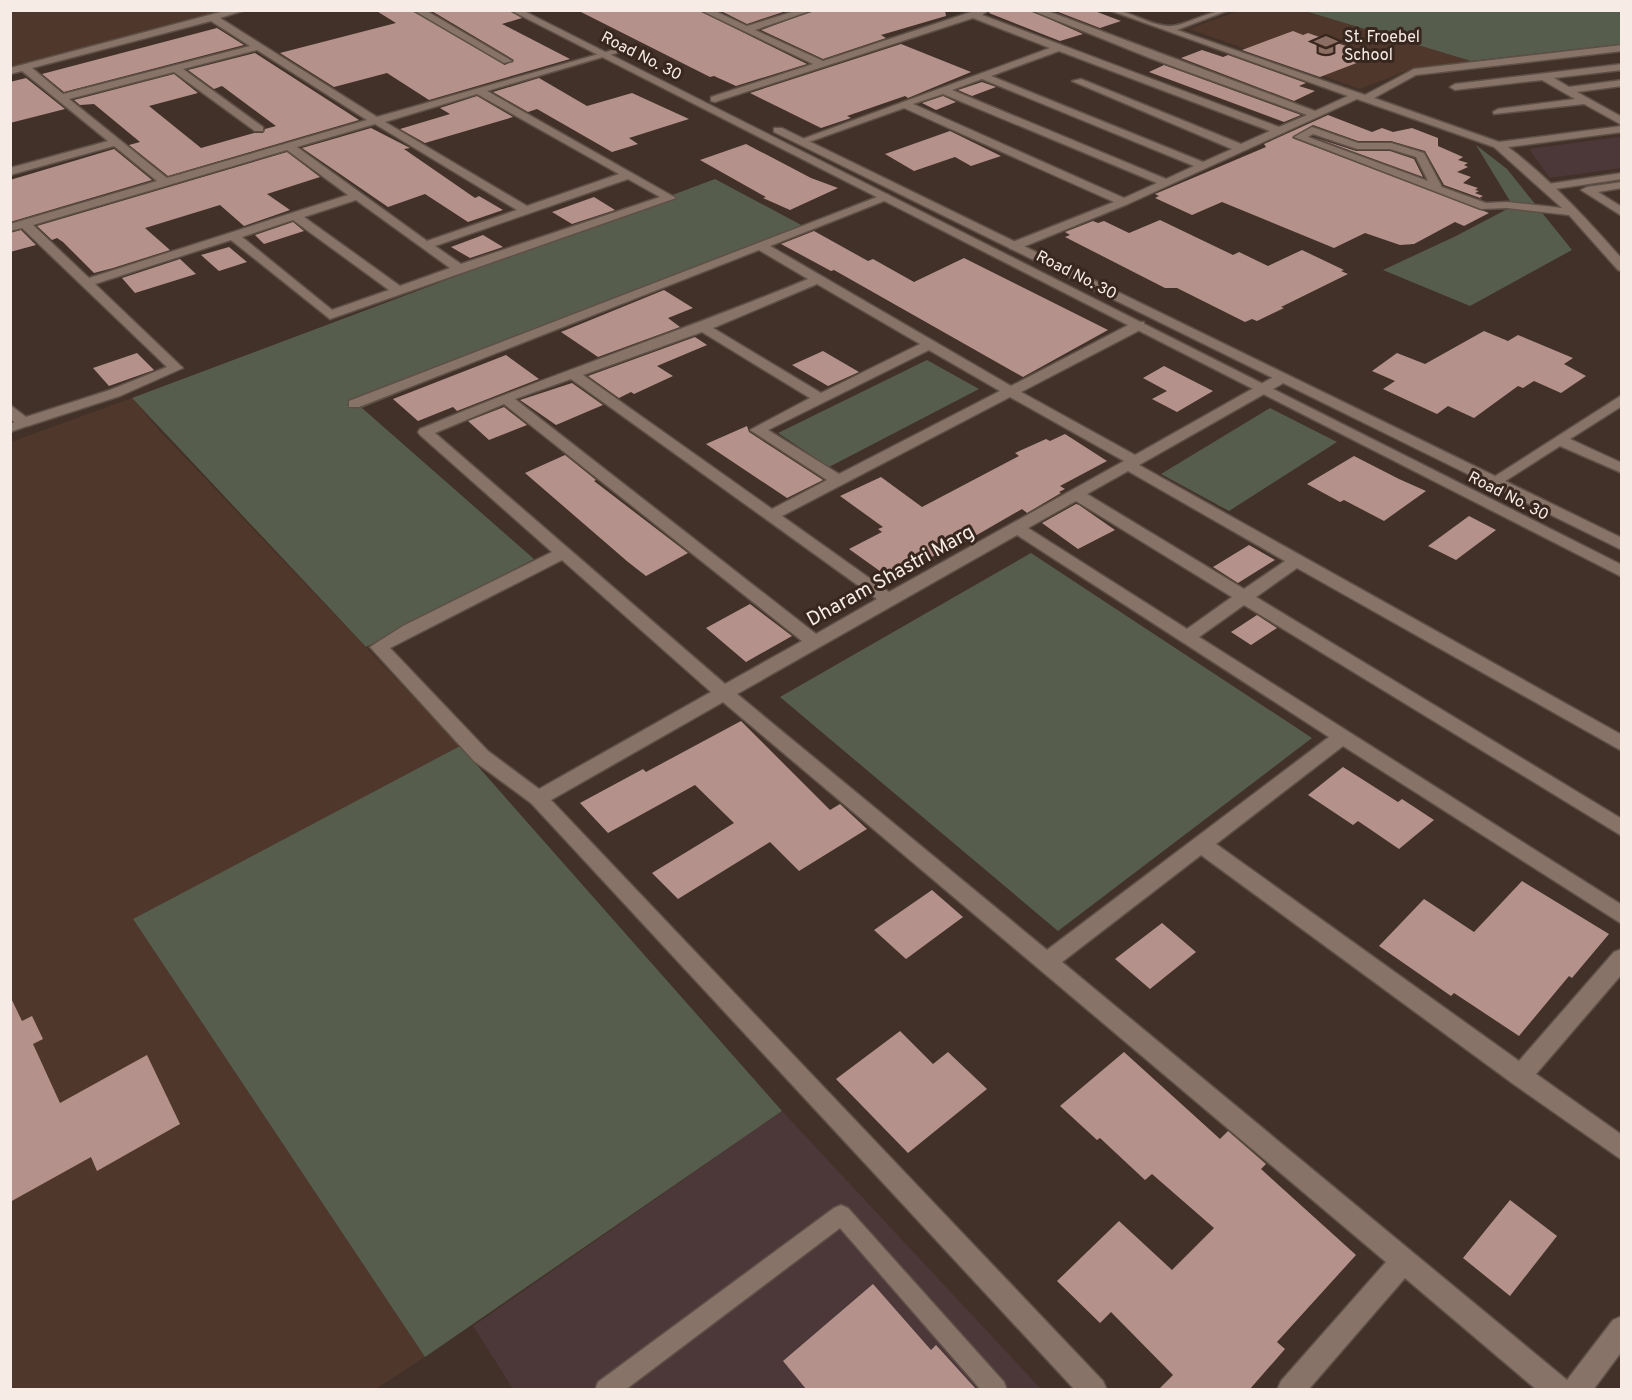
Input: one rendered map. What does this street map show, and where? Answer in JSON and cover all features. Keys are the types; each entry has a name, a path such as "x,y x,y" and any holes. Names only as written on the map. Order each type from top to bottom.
{"street":[{"path":"10,71 214,19 241,10"},
{"path":"417,10 507,61"},
{"name":"Road No. 30","path":"514,10 1622,572"},
{"name":"Road No. 30","path":"537,10 1622,545"},
{"path":"704,10 822,64"},
{"path":"747,29 808,10"},
{"path":"715,99 987,10"},
{"path":"1035,10 1153,56 1315,114"},
{"path":"1113,10 1498,146 1518,159 1548,187 1620,264"},
{"path":"1167,30 1225,10"},
{"path":"973,15 1277,130"},
{"path":"214,19 376,121 526,210"},
{"path":"61,98 258,47"},
{"path":"802,141 1059,48"},
{"path":"1014,246 1124,202 1277,130 1361,97 1414,72 1622,48"},
{"path":"10,228 617,50"},
{"path":"1518,61 1622,122"},
{"path":"1455,87 1622,67"},
{"path":"25,68 166,183"},
{"path":"175,68 259,129"},
{"path":"982,76 1204,166"},
{"path":"1077,81 1240,148"},
{"path":"1567,90 1622,83"},
{"path":"943,90 1167,183"},
{"path":"233,236 330,315 670,198 479,91"},
{"path":"1498,112 1586,101"},
{"path":"904,104 1124,202"},
{"path":"1498,146 1622,129"},
{"path":"1437,189 1420,155 1391,146 1357,146 1312,130 1299,137 1395,173 1437,189 1485,207 1507,205 1570,212"},
{"path":"10,172 116,142"},
{"path":"289,147 459,269"},
{"path":"426,245 628,175"},
{"path":"1622,185 1587,190 1622,213"},
{"path":"86,283 357,196"},
{"path":"354,404 885,197"},
{"path":"295,216 398,290"},
{"path":"10,409 17,426 115,393 176,368 25,224"},
{"path":"761,246 1297,560 1622,744"},
{"path":"819,279 703,327 575,375 505,398 424,432 724,693 1403,1262 1558,1389"},
{"path":"772,515 1139,325"},
{"path":"703,327 819,398"},
{"path":"839,481 758,430 929,345"},
{"path":"575,375 889,600"},
{"name":"Dharam Shastri Marg","path":"538,798 1282,378"},
{"path":"505,398 815,642"},
{"path":"1494,482 1622,399"},
{"path":"1559,440 1622,469"},
{"path":"1076,495 1622,829"},
{"path":"1017,528 1341,738 1622,916"},
{"path":"563,553 379,647 481,756 538,798 1094,1389"},
{"path":"1186,638 1297,560"},
{"path":"1045,963 1341,738"},
{"path":"1201,844 1622,1149"},
{"path":"1520,1076 1622,958"},
{"path":"1290,1389 1403,1262"},
{"path":"1576,1389 1622,1329"}],"lane":[{"path":"1548,187 1622,176"},
{"path":"606,1389 841,1215 996,1389"}],"shaded area":[{"path":"11,11 235,11 11,67"},
{"name":"St. Froebel School","path":"1238,11 1305,11 1471,61 1406,71 1360,89 1189,29"},
{"path":"1621,138 1621,168 1550,178 1529,149"},
{"path":"132,398 160,431 460,746 133,919 425,1357 376,1389 11,1390 11,442"},
{"path":"782,1111 1041,1389 513,1389 473,1326"}],"green space":[{"path":"1305,11 1621,11 1621,44 1471,61"},
{"path":"1476,145 1507,169 1572,250 1470,306 1383,270 1513,206"},
{"path":"715,179 805,227 362,408 534,559 366,647 132,398"},
{"path":"927,360 979,389 829,467 778,433"},
{"path":"1270,408 1337,442 1229,511 1161,474"},
{"path":"1031,553 1312,738 1058,931 780,697"},
{"path":"460,746 782,1111 425,1357 133,919"}],"building":[{"path":"375,10 411,10 505,65 514,60 430,10 508,10 522,18 502,24 570,59 429,100 387,73 334,87 280,53 396,23"},
{"path":"577,10 698,10 807,64 736,86 714,76 710,77"},
{"path":"719,10 789,10 747,24"},
{"path":"815,10 945,10 946,16 881,35 886,38 823,59 761,30"},
{"path":"991,10 1029,10 1083,34 1060,41 989,13"},
{"path":"1053,10 1092,10 1121,21 1100,28"},
{"path":"217,28 244,45 64,92 42,74"},
{"path":"1293,31 1303,35 1308,33 1375,56 1320,77 1242,50"},
{"path":"901,44 971,72 908,98 905,96 847,116 851,118 821,128 750,93"},
{"path":"1202,50 1223,57 1228,55 1306,83 1299,86 1315,91 1294,101 1181,58"},
{"path":"255,53 359,120 168,176 129,145 140,142 94,104 80,105 74,100 174,74 198,93 149,106 201,148 254,133 263,133 265,129 276,126 222,86 214,89 188,70"},
{"path":"1164,65 1301,115 1284,122 1149,72"},
{"path":"26,78 65,109 10,123 10,82"},
{"path":"539,78 587,106 632,93 689,119 629,138 638,144 612,152 537,109 528,112 493,92"},
{"path":"982,82 996,87 972,96 958,90"},
{"path":"477,96 513,117 425,143 400,129 450,114 440,108"},
{"path":"943,96 956,102 936,110 922,103"},
{"path":"1328,115 1372,132 1382,128 1393,132 1412,128 1438,138 1438,146 1463,157 1458,160 1468,163 1464,165 1468,167 1457,172 1471,177 1463,183 1478,188 1475,190 1479,191 1475,193 1483,196 1480,198 1444,185 1425,151 1391,141 1358,141 1313,125 1292,138 1489,213 1464,226 1455,222 1414,244 1400,245 1365,233 1334,248 1222,202 1192,215 1155,198 1159,196 1155,194 1266,147 1264,144"},
{"path":"371,128 410,148 404,149 475,198 479,196 503,210 468,222 425,194 388,207 302,148"},
{"path":"950,131 1001,156 971,166 955,157 914,171 885,154"},
{"path":"1313,137 1356,151 1390,151 1414,159 1423,177"},
{"path":"746,144 811,178 838,188 790,210 763,198 766,197 700,160"},
{"path":"114,149 152,180 10,222 10,180"},
{"path":"287,152 320,177 267,194 290,210 244,226 220,205 145,228 170,250 113,268 94,273 63,242 57,238 52,240 37,226"},
{"path":"594,197 615,210 572,224 552,212"},
{"path":"1160,220 1233,255 1239,252 1268,266 1302,250 1348,274 1257,321 1252,319 1245,322 1177,288 1165,288 1065,237 1070,235 1065,232 1093,221 1098,223 1104,221 1129,233"},
{"path":"293,222 304,231 264,244 255,235"},
{"path":"21,230 36,245 10,252 10,233"},
{"path":"814,231 868,261 873,259 914,282 964,258 1108,330 1023,377 834,270 831,271 781,244"},
{"path":"483,235 503,247 470,258 451,247"},
{"path":"229,247 247,262 219,271 201,255"},
{"path":"180,259 196,274 135,293 122,278"},
{"path":"664,290 693,308 668,318 680,327 598,357 561,332"},
{"path":"1484,331 1508,341 1518,335 1573,358 1564,364 1586,376 1561,393 1534,381 1523,388 1518,386 1474,418 1448,406 1437,414 1383,389 1395,381 1372,371 1397,353 1425,364"},
{"path":"695,337 707,345 657,366 673,376 634,394 631,392 619,398 588,376"},
{"path":"823,351 859,372 828,386 792,365"},
{"path":"137,353 154,370 109,386 93,368"},
{"path":"506,355 539,379 457,411 453,407 418,421 393,399"},
{"path":"1164,366 1213,391 1177,412 1152,399 1167,391 1143,378"},
{"path":"572,383 603,405 556,425 520,400"},
{"path":"504,407 527,425 489,440 468,421"},
{"path":"747,426 749,432 823,480 787,498 706,444"},
{"path":"1065,434 1107,461 1060,486 1065,489 1059,492 1061,493 1027,513 1022,509 956,547 954,545 891,579 849,549 882,532 878,529 883,527 840,496 881,477 922,507 1019,456 1015,453 1046,439 1050,441"},
{"path":"565,455 596,480 594,481 688,553 646,576 628,562 525,473"},
{"path":"1354,456 1426,491 1384,521 1344,500 1340,502 1307,484"},
{"path":"1076,504 1115,530 1078,549 1042,523"},
{"path":"1469,516 1496,530 1456,560 1428,546"},
{"path":"1249,545 1275,560 1238,583 1213,567"},
{"path":"750,604 792,636 746,662 706,628"},
{"path":"1257,615 1277,628 1251,645 1231,632"},
{"path":"741,721 830,810 840,804 867,829 799,871 770,842 678,899 652,873 734,823 695,785 608,833 580,803 643,769 646,772"},
{"path":"1343,767 1398,802 1402,799 1434,820 1399,849 1358,821 1353,825 1308,795"},
{"path":"1522,881 1609,934 1572,978 1569,976 1519,1036 1454,993 1451,996 1379,946 1424,899 1474,932"},
{"path":"932,890 963,917 906,959 874,930"},
{"path":"1162,923 1196,952 1150,989 1115,959"},
{"path":"10,996 22,1021 32,1016 43,1039 33,1044 60,1103 147,1055 180,1124 97,1171 91,1157 10,1202"},
{"path":"900,1031 933,1064 948,1052 987,1089 908,1153 836,1079"},
{"path":"1124,1052 1220,1139 1228,1131 1266,1164 1261,1169 1356,1255 1277,1342 1285,1349 1250,1389 1159,1389 1173,1375 1111,1312 1100,1323 1057,1281 1119,1221 1172,1270 1214,1228 1152,1174 1145,1180 1100,1138 1097,1140 1060,1106"},
{"path":"1510,1200 1557,1236 1510,1296 1463,1258"},
{"path":"873,1284 931,1350 936,1345 976,1389 806,1389 783,1361"}],"place":[{"name":"St. Froebel School","path":"1326,45"}]}
